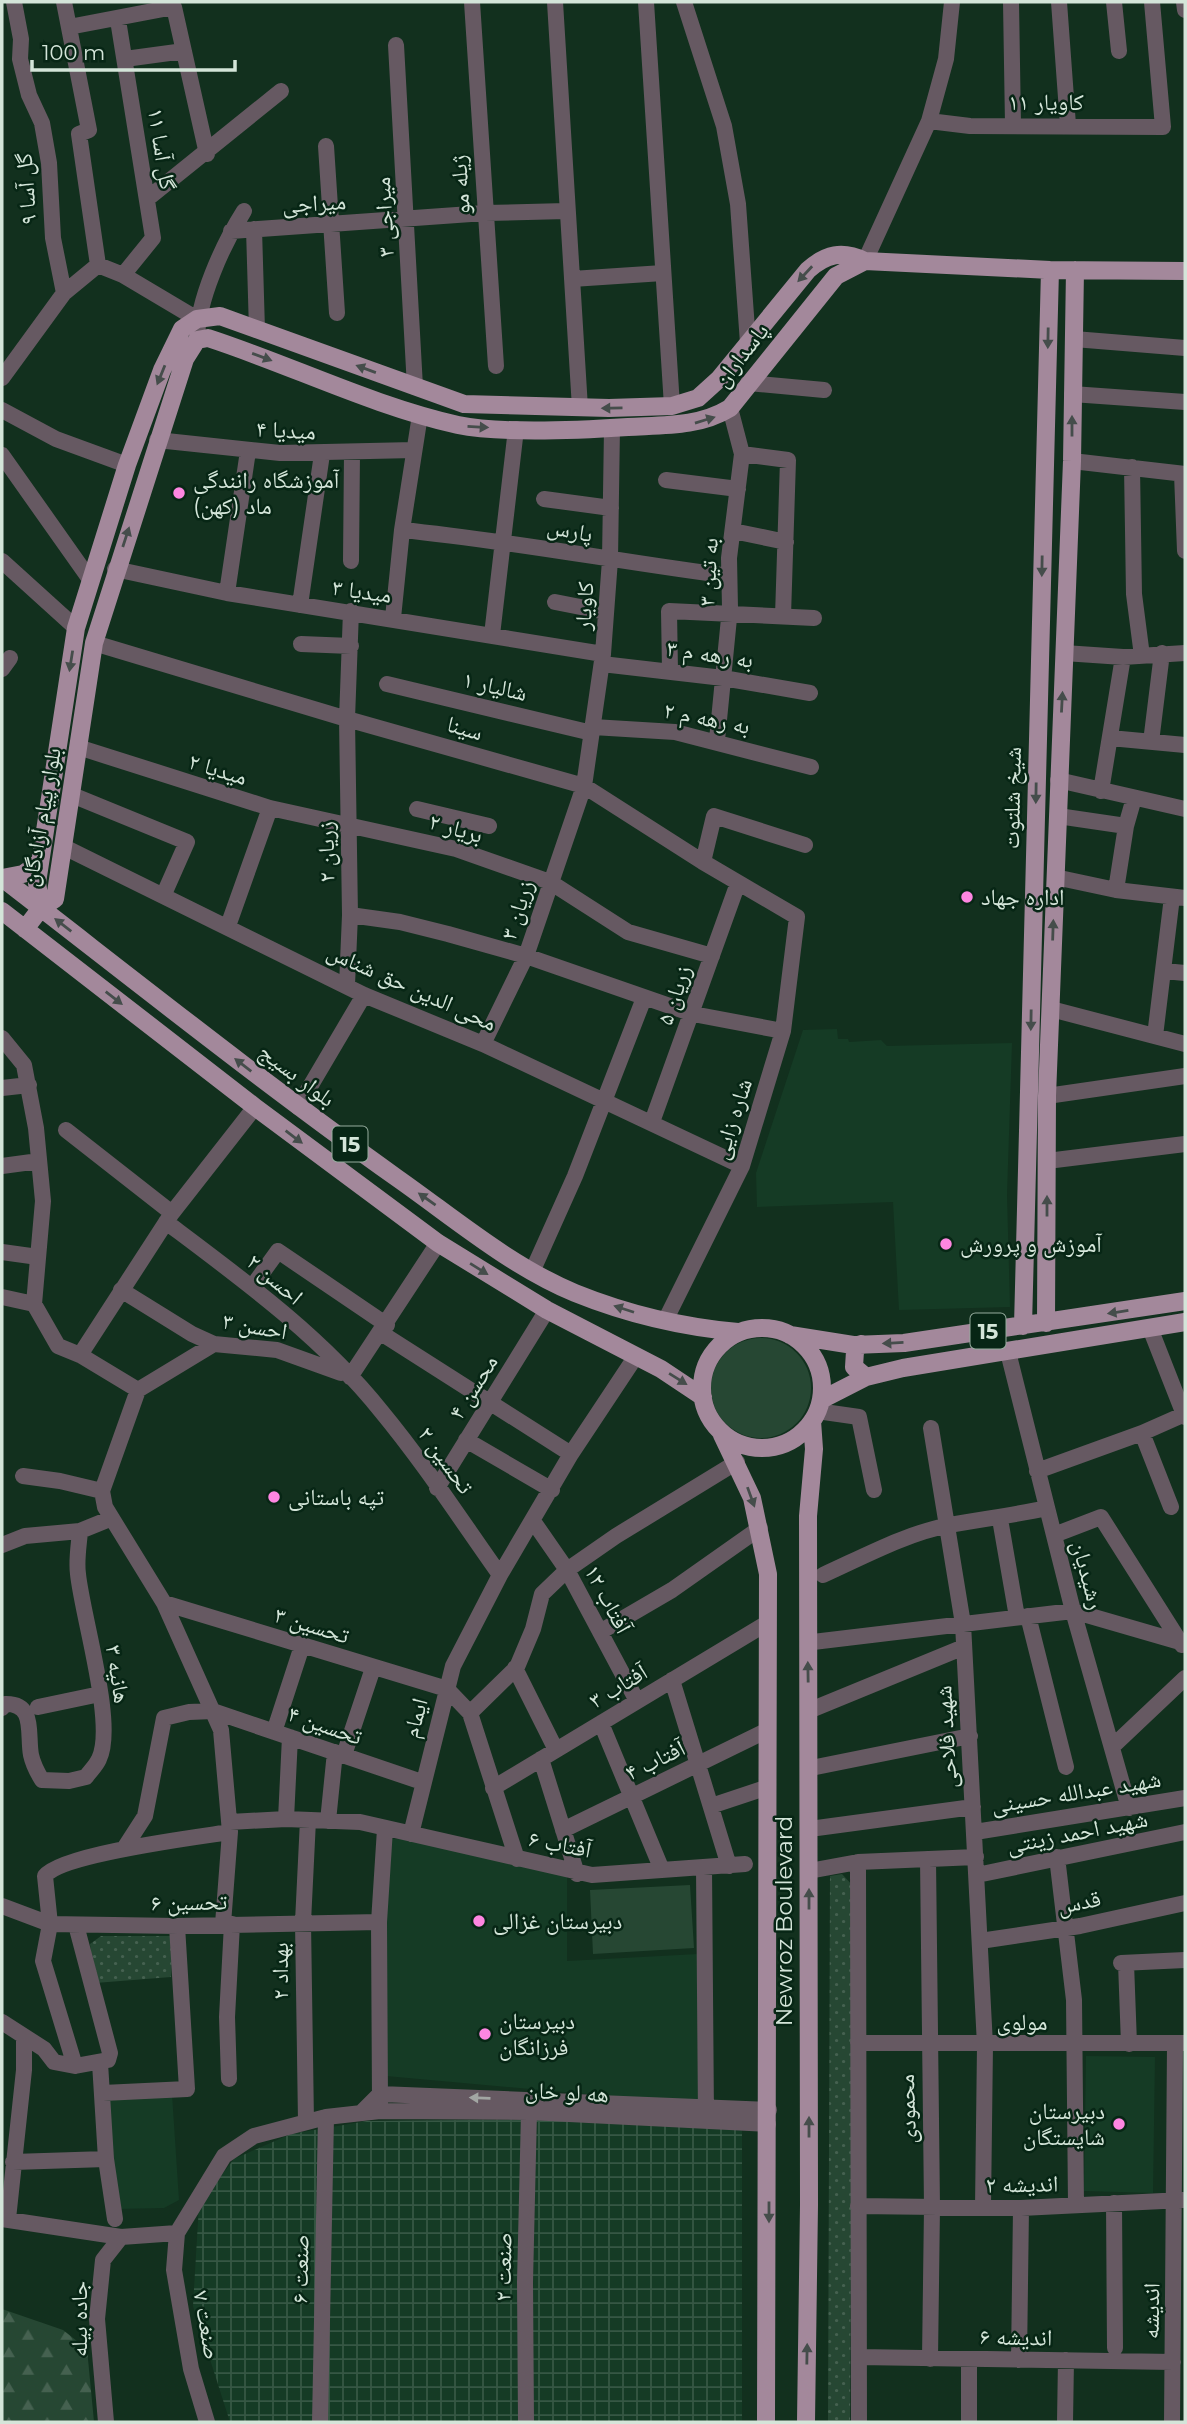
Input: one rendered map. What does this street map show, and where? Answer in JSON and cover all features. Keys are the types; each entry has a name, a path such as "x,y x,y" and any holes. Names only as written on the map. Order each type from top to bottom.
{"main road":[{"path":"197,319 220,316 464,404 580,408 672,406 698,398 719,379 808,270 823,257 849,253 865,261 1050,270 1185,271"},
{"name":"پاسداران","path":"198,340 208,338 235,346 420,415 462,426 516,429 692,424 713,418 730,408 836,276 865,261"},
{"name":"شیخ شلتوت","path":"1023,1326 1050,270"},
{"name":"شیخ شلتوت","path":"1046,1323 1047,1096 1072,461 1075,270"},
{"name":"بلوار پیام آزادگان","path":"197,319 182,329 162,370 127,465 76,628 37,883 41,908 55,899 94,643 157,440 185,359 198,340"},
{"path":"2,878 23,874 40,862"},
{"name":"بلوار بسیج","path":"2,878 298,1107 532,1272 575,1293 665,1321 689,1327 738,1332"},
{"path":"25,929 41,908"},
{"name":"15","path":"2,912 254,1107 438,1243 547,1310 684,1382 703,1397 707,1412 722,1435 742,1444 762,1448 781,1444 798,1435 816,1410 866,1377 1185,1322"},
{"path":"565,1319 575,1293"},
{"name":"15","path":"738,1332 765,1328 790,1335 861,1345 904,1343 1185,1301"},
{"path":"703,1397 702,1381 710,1359 725,1341 738,1332"},
{"path":"790,1335 803,1344 819,1369 816,1410"},
{"path":"861,1345 855,1351 854,1367 866,1377"},
{"name":"Newroz Boulevard","path":"806,2422 808,1516 816,1410"},
{"name":"Newroz Boulevard","path":"722,1435 737,1462 760,1528 768,1574 769,2117 766,2422"}],"street":[{"name":"گل آسا ۹","path":"14,2 21,39 20,59 29,95 42,123 47,150 53,238 64,293"},
{"path":"64,2 89,130 79,134 98,265"},
{"name":"ژیله مو","path":"472,2 496,366"},
{"path":"555,2 580,408"},
{"path":"646,2 672,406"},
{"path":"684,2 724,127 738,204 748,343"},
{"path":"865,261 929,121 946,59 951,2"},
{"path":"1011,2 1013,125"},
{"path":"1059,2 1068,125"},
{"path":"1114,2 1119,51"},
{"name":"کاویار ۱۱","path":"929,121 970,126 1163,127 1152,2"},
{"path":"1184,2 1185,10"},
{"path":"69,27 174,8 207,154"},
{"name":"گل آسا ۱۱","path":"118,20 153,238 123,275"},
{"name":"میراجی ۳","path":"396,45 415,387"},
{"path":"125,59 184,51"},
{"path":"147,199 207,154 281,92"},
{"path":"326,146 337,313"},
{"path":"198,340 197,319 231,231 244,211"},
{"name":"میراجی","path":"231,231 566,211"},
{"path":"254,229 257,330"},
{"path":"2,378 64,293 98,265"},
{"path":"98,265 123,275 197,319"},
{"path":"572,279 663,273"},
{"path":"1074,339 1185,348"},
{"path":"748,383 824,390"},
{"path":"1072,394 1185,402"},
{"name":"به تین ۳","path":"717,740 729,612 733,531 742,454 730,408"},
{"path":"2,410 56,439 127,465"},
{"path":"393,618 402,530 420,415"},
{"name":"کاویار","path":"584,786 603,659 610,560 612,428"},
{"path":"492,635 516,429"},
{"name":"میدیا ۴","path":"157,440 248,451 322,454 414,450"},
{"path":"227,593 248,451"},
{"path":"351,561 352,453"},
{"path":"300,605 322,454"},
{"path":"742,454 788,460 783,616"},
{"path":"2,455 91,581"},
{"path":"1072,461 1183,474 1185,551"},
{"path":"1132,467 1134,594 1142,656"},
{"path":"666,480 738,489"},
{"path":"544,499 611,508"},
{"name":"پارس","path":"402,530 503,540 610,560 730,576"},
{"path":"733,531 786,542"},
{"name":"میدیا ۳","path":"115,569 227,593 492,635 603,659"},
{"path":"5,570 76,628"},
{"path":"555,602 606,612"},
{"name":"زریان ۲","path":"347,985 350,915 346,719 351,611"},
{"path":"670,671 668,611 814,618"},
{"name":"سینا","path":"94,643 346,719 584,786 703,862 797,917"},
{"path":"302,644 351,646"},
{"path":"1064,653 1124,657 1185,653"},
{"path":"1151,742 1162,653"},
{"path":"1101,791 1124,657"},
{"name":"به رهه م ۳","path":"603,659 810,693"},
{"name":"شالیار ۱","path":"387,684 593,730"},
{"name":"به رهه م ۲","path":"593,730 675,732 717,740 811,767"},
{"path":"1110,738 1185,745"},
{"name":"میدیا ۲","path":"78,747 270,808 348,826"},
{"path":"1058,780 1185,809"},
{"name":"زریان ۳","path":"483,1044 526,956 584,786"},
{"path":"72,794 187,842 164,894"},
{"path":"1116,890 1126,827 1134,798"},
{"path":"228,926 270,808"},
{"path":"417,809 489,826"},
{"path":"703,862 714,816 805,845"},
{"path":"1058,816 1126,827"},
{"path":"448,847 455,817"},
{"name":"بریار ۲","path":"348,826 448,847 550,881 628,932 712,956"},
{"name":"محی الدین حق شناس","path":"64,847 364,995 483,1044 742,1166"},
{"path":"1055,877 1116,890 1179,897 1164,971 1155,1036"},
{"name":"زریان ۵","path":"652,1122 738,883"},
{"path":"350,915 400,922 526,956 693,1014 783,1031"},
{"name":"شاره زایی","path":"665,1321 742,1166 783,1031 797,917"},
{"path":"1164,971 1185,974"},
{"path":"298,1107 364,995"},
{"path":"532,1272 604,1103 644,998"},
{"path":"1051,1009 1185,1044"},
{"path":"2,1038 24,1065 39,1161 43,1201 34,1304 58,1346 80,1355 138,1390"},
{"path":"1047,1096 1185,1076"},
{"path":"2,1088 29,1085"},
{"path":"80,1355 169,1217 254,1107"},
{"name":"احسن ۲","path":"66,1130 252,1287 350,1377"},
{"path":"1047,1161 1185,1144"},
{"path":"2,1166 39,1161"},
{"path":"350,1377 438,1243"},
{"path":"252,1287 278,1251 489,1404 571,1454"},
{"path":"2,1252 38,1257"},
{"name":"احسن ۳","path":"121,1290 192,1334 214,1343 277,1350 350,1377"},
{"path":"2,1297 34,1304"},
{"name":"محسن ۴","path":"437,1488 547,1310"},
{"path":"1037,1471 1185,1415 1150,1328"},
{"path":"214,1343 138,1390 102,1491 112,1518 164,1603 220,1730 230,1827 227,1924 229,2079"},
{"name":"رشیدیان","path":"1008,1352 1073,1611 1129,1808"},
{"name":"ایمام","path":"411,1834 453,1666 500,1575 571,1454 636,1356"},
{"name":"تحسین ۲","path":"350,1377 381,1411 500,1575"},
{"path":"816,1410 859,1418 874,1490"},
{"name":"شهید فلاحی","path":"931,1429 963,1624 985,2045 983,2207"},
{"path":"1142,1433 1171,1507"},
{"path":"466,1440 552,1490"},
{"path":"470,1713 515,1668 533,1629 542,1594 567,1570 616,1535 737,1462"},
{"path":"23,1476 102,1491"},
{"path":"823,1575 889,1546 948,1525 1000,1519 1047,1508"},
{"path":"1054,1535 1101,1517 1183,1646"},
{"path":"2,1545 25,1536 80,1531 112,1518"},
{"path":"1000,1519 1022,1617 1066,1768"},
{"name":"آفتاب ۱۲","path":"533,1521 567,1570 637,1701"},
{"path":"600,1632 672,1591 760,1528"},
{"name":"هانیه ۳","path":"2,1708 5,1704 16,1703 23,1709 29,1722 32,1759 42,1780 69,1781 86,1777 100,1758 103,1739 98,1670 86,1629 77,1571 80,1531"},
{"name":"تحسین ۳","path":"164,1603 447,1689"},
{"path":"813,1642 1073,1611 1183,1646"},
{"name":"آفتاب ۳","path":"493,1788 767,1623"},
{"path":"274,1732 302,1646"},
{"path":"813,1709 964,1647"},
{"path":"328,1821 340,1754 373,1668"},
{"path":"515,1668 548,1754 564,1830 577,1874"},
{"path":"1112,1747 1185,1678"},
{"path":"672,1680 711,1806 768,1787"},
{"path":"447,1689 470,1713 516,1859"},
{"path":"38,1707 100,1695"},
{"path":"125,1847 145,1816 164,1718 188,1712 213,1711"},
{"name":"تحسین ۴","path":"213,1711 422,1782"},
{"path":"601,1723 662,1870"},
{"name":"آفتاب ۴","path":"564,1830 768,1730"},
{"path":"286,1819 290,1737"},
{"path":"816,1767 970,1737"},
{"name":"شهید عبدالله حسینی","path":"975,1832 1185,1798"},
{"name":"آفتاب ۶","path":"411,1834 577,1874 737,1865 711,1806"},
{"path":"817,1828 973,1807"},
{"path":"75,2066 43,1961 50,1924 45,1876 50,1870 63,1864 105,1856 125,1847 286,1819 360,1822 411,1834"},
{"name":"بهداد ۲","path":"306,2122 303,1922 308,1820"},
{"path":"385,1829 379,1922 380,2102 769,2117"},
{"name":"شهید احمد زینتی","path":"977,1875 1057,1857 1118,1848 1185,1832"},
{"path":"809,1871 858,1863 976,1857"},
{"path":"1057,1857 1067,1928 1076,2045 1076,2206"},
{"name":"محمودی","path":"928,1859 928,2044 932,2207 930,2358"},
{"path":"858,1863 859,2422"},
{"path":"704,1867 706,2114"},
{"name":"قدس","path":"980,1941 1067,1928 1185,1903"},
{"name":"تحسین ۶","path":"2,1906 50,1924 177,1926 379,1922"},
{"path":"2,2022 44,2049 54,2062 75,2066 108,2060 110,2053 76,1925"},
{"path":"103,2093 187,2088 177,1926"},
{"path":"1129,2044 1124,1963 1185,1963"},
{"path":"24,2038 24,2070 5,2219 121,2237 177,2233 224,2156 254,2136 326,2117"},
{"name":"مولوی","path":"858,2043 1180,2044"},
{"name":"اندیشه","path":"1172,2422 1172,2362 1180,2200 1180,2044"},
{"path":"100,2063 106,2159 115,2219"},
{"name":"هه لو خان","path":"326,2117 363,2111 380,2102 529,2112 706,2114"},
{"name":"صنعت ۲","path":"526,2422 525,2282 529,2112"},
{"name":"صنعت ۶","path":"320,2422 326,2117"},
{"path":"13,2162 106,2159"},
{"name":"اندیشه ۲","path":"858,2206 1021,2208 1180,2200"},
{"path":"1114,2203 1115,2348"},
{"path":"1019,2360 1021,2208"},
{"name":"صنعت ۷","path":"177,2233 174,2270 191,2369 207,2422"},
{"name":"جاده بیله","path":"106,2422 97,2319 103,2260 121,2237"},
{"name":"اندیشه ۶","path":"859,2357 1172,2362"},
{"path":"969,2359 969,2422"},
{"path":"1065,2422 1066,2360"}],"shaded area":[{"path":"837,1029 838,1039 848,1039 849,1042 881,1040 887,1046 1012,1043 1007,1195 1010,1307 899,1310 893,1202 757,1207 756,1173 803,1030"},
{"path":"388,1839 429,1839 567,1868 567,1961 698,1954 698,2104 386,2076 382,1988"},
{"name":"دبیرستان شایستگان","path":"1086,2056 1155,2057 1153,2193 1084,2191"},
{"path":"172,2094 179,2200 164,2208 114,2209 108,2098"},
{"path":"635,2118 742,2128 742,2422 230,2422 193,2306 199,2205 234,2159 291,2134 367,2121"}],"green space":[{"path":"761,1338 789,1346 803,1360 811,1388 803,1416 789,1430 761,1438 733,1430 719,1416 711,1388 719,1360 733,1346"},
{"path":"842,1874 853,1886 850,2422 828,2422 830,1876"},
{"path":"690,1885 694,1948 593,1954 590,1890"},
{"path":"101,1936 173,1936 171,1977 95,1983 90,1944"},
{"path":"2,2309 63,2330 87,2349 94,2422 2,2422"}],"place":[{"name":"آموزشگاه رانندگی ماد (کهن)","path":"179,493"},
{"name":"اداره جهاد","path":"967,897"},
{"name":"آموزش و پرورش","path":"946,1244"},
{"name":"تپه باستانی","path":"274,1497"},
{"name":"دبیرستان غزالی","path":"479,1921"},
{"name":"دبیرستان فرزانگان","path":"485,2034"},
{"name":"دبیرستان شایستگان","path":"1119,2124"}]}
